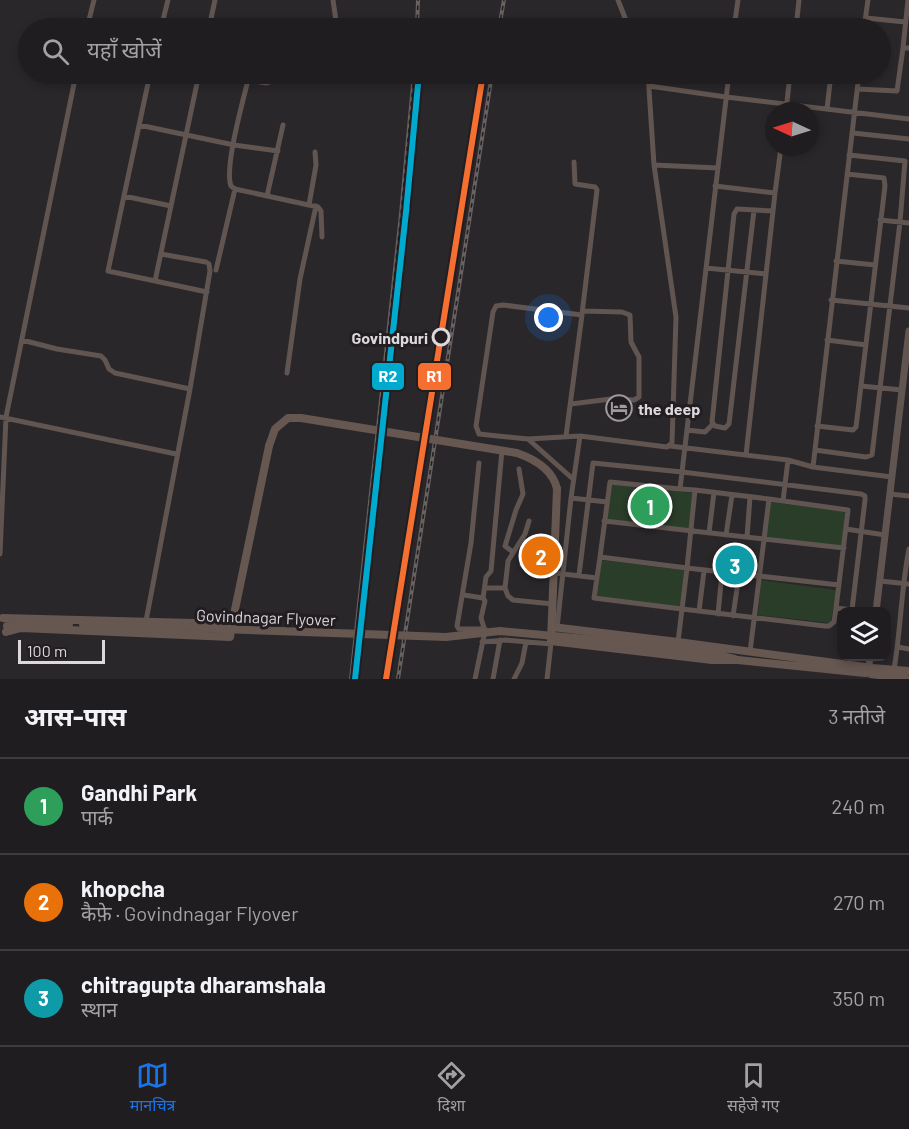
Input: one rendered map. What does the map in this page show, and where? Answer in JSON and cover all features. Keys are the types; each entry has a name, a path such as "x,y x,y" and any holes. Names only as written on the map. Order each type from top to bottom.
{"main road":[{"name":"Govindnagar Flyover","path":"232,624 269,446 275,429 288,418 294,418 517,453 550,472 557,489 558,573 553,604 555,628 551,643"},
{"path":"146,621 232,624 230,637 3,626 146,621"},
{"name":"Govindnagar Flyover","path":"3,626 31,624 158,626 446,637 500,631 716,651 738,660"},
{"path":"555,628 678,642 716,651 750,652 772,659"},
{"path":"551,643 712,660 772,659 895,675 908,679"},
{"path":"895,675 909,671"}],"street":[{"path":"90,18 94,0"},
{"path":"164,18 168,0"},
{"path":"211,18 215,0"},
{"path":"333,0 336,18"},
{"path":"618,0 625,18"},
{"path":"736,18 738,0"},
{"path":"797,18 799,0"},
{"path":"866,18 868,0"},
{"path":"858,88 897,91 906,48 905,22 908,0"},
{"path":"891,21 905,22"},
{"path":"0,554 3,417 22,340 74,84"},
{"path":"148,84 108,271 207,292"},
{"path":"155,281 197,84"},
{"path":"247,84 229,182 235,189 316,206 321,211 322,237"},
{"path":"680,489 728,84"},
{"path":"787,102 789,84"},
{"path":"827,109 830,84"},
{"path":"813,467 826,340 858,84"},
{"path":"670,446 674,407 676,327 654,165 649,86 765,104"},
{"path":"819,109 909,119"},
{"path":"139,125 234,145 278,151"},
{"path":"267,196 283,125"},
{"path":"853,133 909,139"},
{"path":"309,205 316,165 315,152"},
{"path":"815,450 871,456 873,452 900,222 905,161 849,155"},
{"path":"746,455 780,156"},
{"path":"566,436 597,190 575,184 574,162"},
{"path":"654,165 718,168"},
{"path":"817,426 855,429 871,304 885,183 884,178 847,174"},
{"path":"716,186 775,193"},
{"path":"216,270 235,189"},
{"path":"124,196 171,206"},
{"path":"287,373 299,287 316,206"},
{"path":"687,430 705,432 712,425 735,212 737,209 773,211"},
{"path":"712,425 725,428 729,424 754,210"},
{"path":"880,220 909,223"},
{"path":"146,621 210,271 209,264 201,261 161,254"},
{"path":"836,261 875,265"},
{"path":"706,268 766,274"},
{"path":"831,300 909,308"},
{"path":"571,404 611,399 634,400 639,397 639,357 631,342 630,315 622,312 583,313 503,305 494,308 477,431 483,435 528,439 580,435 664,447 788,460 813,467 892,477"},
{"path":"877,607 909,331"},
{"path":"22,340 57,349 97,355 104,358 109,369 115,373 190,389"},
{"path":"826,340 866,345"},
{"path":"861,386 902,390"},
{"path":"900,402 909,403"},
{"path":"3,417 176,454"},
{"path":"555,628 558,573 580,435"},
{"path":"528,439 573,478"},
{"path":"475,679 485,629 481,620 485,599 483,598 486,577 491,569 502,450"},
{"path":"783,501 788,460"},
{"path":"479,463 464,596 458,628 485,629"},
{"path":"579,575 593,463 785,484 866,497 852,607"},
{"path":"513,552 505,546 516,510 524,494 519,469"},
{"path":"610,482 695,490 848,510 835,619 829,626 754,619 594,598 610,482"},
{"path":"678,642 695,490"},
{"path":"710,533 714,492"},
{"path":"890,494 909,496"},
{"path":"726,535 732,495"},
{"path":"747,537 750,497"},
{"path":"571,498 606,502"},
{"path":"750,652 769,499"},
{"path":"529,521 528,529 508,561 505,588 508,596 513,600 553,604"},
{"path":"604,521 844,548"},
{"path":"846,529 885,535"},
{"path":"522,564 526,541 556,544"},
{"path":"895,675 905,608 909,549"},
{"path":"600,557 704,571 839,585"},
{"path":"699,611 704,571"},
{"path":"558,573 597,578"},
{"path":"718,614 722,573"},
{"path":"733,616 739,575"},
{"path":"880,581 906,584"},
{"path":"485,588 505,588"},
{"path":"464,596 483,598"},
{"path":"482,642 500,640 551,643 547,679"},
{"path":"493,679 500,640"},
{"path":"514,679 522,663 526,642"},
{"path":"898,647 909,649"}],"green space":[{"path":"611,484 693,493 689,529 607,520"},
{"path":"771,502 845,512 842,546 766,537"},
{"path":"601,560 684,570 682,607 596,597"},
{"path":"761,580 836,590 831,623 758,615"}],"railway":[{"path":"417,18 418,0"},
{"path":"501,18 504,0"},
{"path":"351,679 413,84"},
{"path":"398,679 490,84"}],"transit line":[{"name":"R2","path":"355,679 418,84"},
{"name":"R1","path":"386,679 481,84"}],"place":[{"name":"Govindpuri","path":"441,337"},
{"name":"the deep","path":"619,408"},
{"name":"Gandhi Park","path":"650,506"},
{"name":"khopcha","path":"541,556"},
{"name":"chitragupta dharamshala","path":"735,565"}]}
